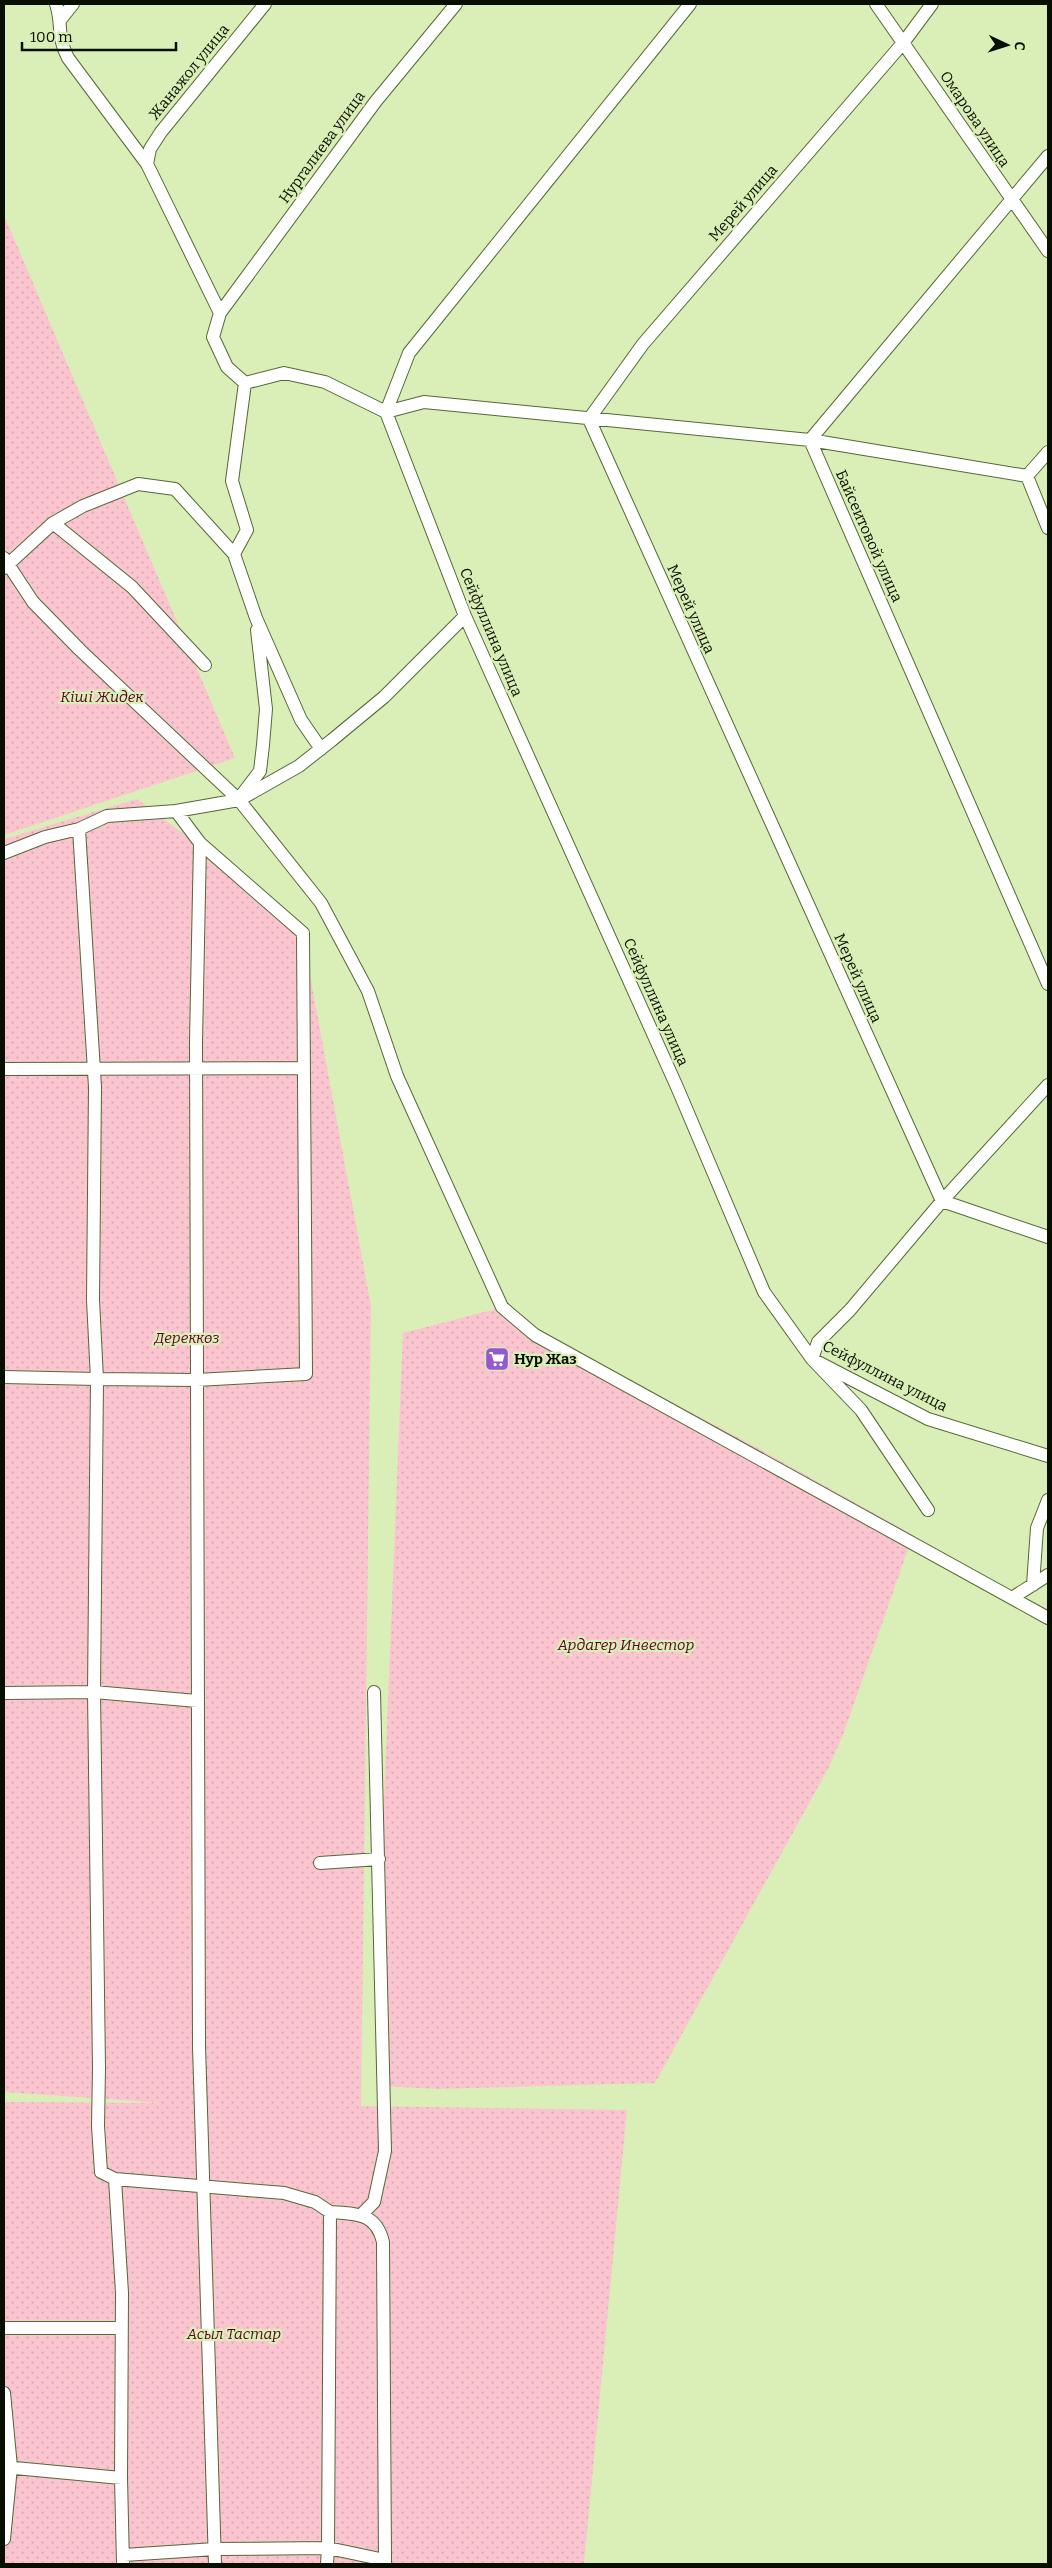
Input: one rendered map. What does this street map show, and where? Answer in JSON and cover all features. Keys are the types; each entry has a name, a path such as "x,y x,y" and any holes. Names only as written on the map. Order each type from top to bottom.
{"street":[{"path":"56,4 61,19 59,32 61,44 68,58 147,164 220,313 213,337 227,367 245,383"},
{"path":"61,19 72,4"},
{"name":"Жанажол улица","path":"147,164 150,149 161,132 265,4"},
{"name":"Нургалиева улица","path":"220,313 376,101 456,4"},
{"path":"386,412 409,353 690,4"},
{"name":"Омарова улица","path":"876,4 1012,202 1048,251"},
{"name":"Мерей улица","path":"932,4 903,43 643,344 589,419 942,1201"},
{"path":"810,440 1012,202 1048,156"},
{"path":"245,383 284,373 325,382 386,412 424,402 810,440 1028,476"},
{"path":"234,554 247,530 232,481 245,383"},
{"name":"Сейфуллина улица","path":"386,412 465,616 673,1078 764,1292 812,1359 928,1419 1048,1456"},
{"name":"Байсеитовой улица","path":"810,440 1048,984"},
{"path":"1028,476 1048,452"},
{"path":"1028,476 1048,528"},
{"path":"321,749 301,720 256,618 234,554 175,489 138,484 83,506 53,523 5,564 34,602 80,650 239,800 321,903 368,991 397,1076 502,1307 535,1335 774,1464 1048,1618"},
{"path":"53,523 132,587 205,665"},
{"path":"4,852 45,837 78,829 107,816 176,811 239,800 300,766 321,749 384,697 465,616"},
{"path":"239,800 260,771 264,736 266,709 256,618"},
{"path":"4,1377 197,1380 306,1374 302,1068 303,933 200,844 176,811"},
{"path":"78,829 94,1068 93,1300 98,1379 94,1692 99,2068 98,2126 101,2172 115,2179 284,2193 315,2202 330,2212 361,2215 375,2223 381,2231 383,2242 385,2562 328,2548 215,2549 124,2560 121,2478 122,2293 115,2179"},
{"path":"200,844 196,1068 199,2046 215,2564"},
{"path":"4,1069 302,1068"},
{"path":"928,1510 861,1410 812,1359 818,1342 850,1310 942,1201 1048,1085"},
{"path":"942,1201 1048,1236"},
{"path":"1032,1585 1037,1528 1048,1500"},
{"path":"1012,1598 1048,1575"},
{"path":"4,1693 94,1692 197,1701"},
{"path":"361,2215 374,2202 385,2151 374,1692"},
{"path":"320,1864 379,1859"},
{"path":"327,2564 330,2212"},
{"path":"4,2328 121,2328"},
{"path":"4,2393 7,2467 4,2539"},
{"path":"7,2467 121,2478"}],"green space":[{"name":"Кіші Жидек","path":"4,215 235,758 4,835"},
{"name":"Дереккөз","path":"137,799 300,921 371,1306 361,2106 627,2110 584,2564 4,2564 4,2102 162,2103 4,2092 4,839"},
{"name":"Ардагер Инвестор","path":"496,1309 754,1446 913,1535 843,1735 829,1767 655,2083 437,2089 382,2086 380,1897 403,1333"}],"place":[{"name":"Нур Жаз","path":"497,1359"}],"park label":[{"name":"Асыл Тастар","path":"234,2334"}]}
